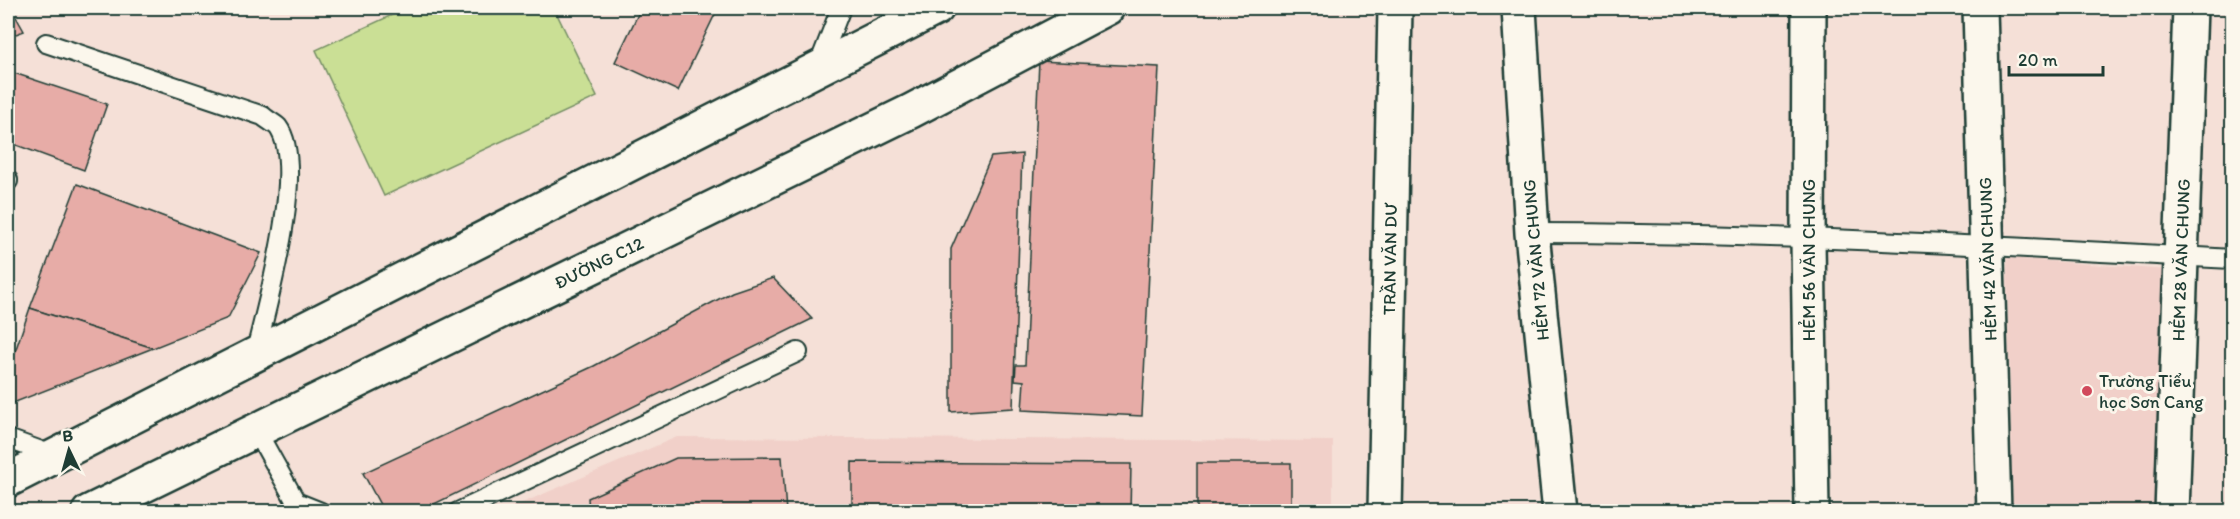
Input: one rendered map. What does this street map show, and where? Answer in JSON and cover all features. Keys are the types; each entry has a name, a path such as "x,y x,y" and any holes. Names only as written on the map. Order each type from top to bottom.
{"street":[{"path":"8,480 937,8"},
{"name":"ĐƯỜNG C12","path":"89,512 911,111 1107,8"},
{"name":"TRẦN VĂN DƯ","path":"1385,512 1395,8"},
{"name":"HẺM 72 VĂN CHUNG","path":"1519,8 1532,233 1560,512"},
{"name":"HẺM 56 VĂN CHUNG","path":"1809,8 1808,240 1812,512"},
{"name":"HẺM 42 VĂN CHUNG","path":"1980,8 1994,512"},
{"name":"HẺM 28 VĂN CHUNG","path":"2172,512 2190,8"}],"lane":[{"path":"817,70 841,8"},
{"path":"46,42 263,116 277,127 286,147 288,175 285,216 255,355"},
{"path":"1532,233 1664,233 1988,246 2232,259"},
{"path":"458,512 798,352"},
{"path":"255,430 296,502 321,512"},
{"path":"8,439 55,456"}],"shaded area":[{"name":"Trường Tiểu học Sơn Cang","path":"2007,258 2168,270 2159,511 2013,511"},
{"path":"677,437 1333,441 1333,511 501,512"}],"green space":[{"path":"407,8 554,8 597,97 384,196 316,50"}],"building":[{"path":"8,8 11,8 24,31 8,37"},
{"path":"641,8 718,8 678,91 615,62"},
{"path":"1039,61 1159,67 1142,416 1022,410 1024,381 1015,380 1016,365 1025,365"},
{"path":"8,71 107,104 84,170 8,142"},
{"path":"1022,154 1013,408 951,412 951,249 991,157"},
{"path":"77,184 261,253 228,318 153,348 30,308"},
{"path":"773,278 812,319 418,512 384,512 363,473 594,366 732,292"},
{"path":"30,308 153,348 8,405 8,372"},
{"path":"782,457 786,512 589,512 588,498 676,458"},
{"path":"852,462 1131,464 1130,512 852,512"},
{"path":"1197,463 1291,463 1291,512 1197,512"}],"place":[{"name":"Trường Tiểu học Sơn Cang","path":"2087,391"}]}
